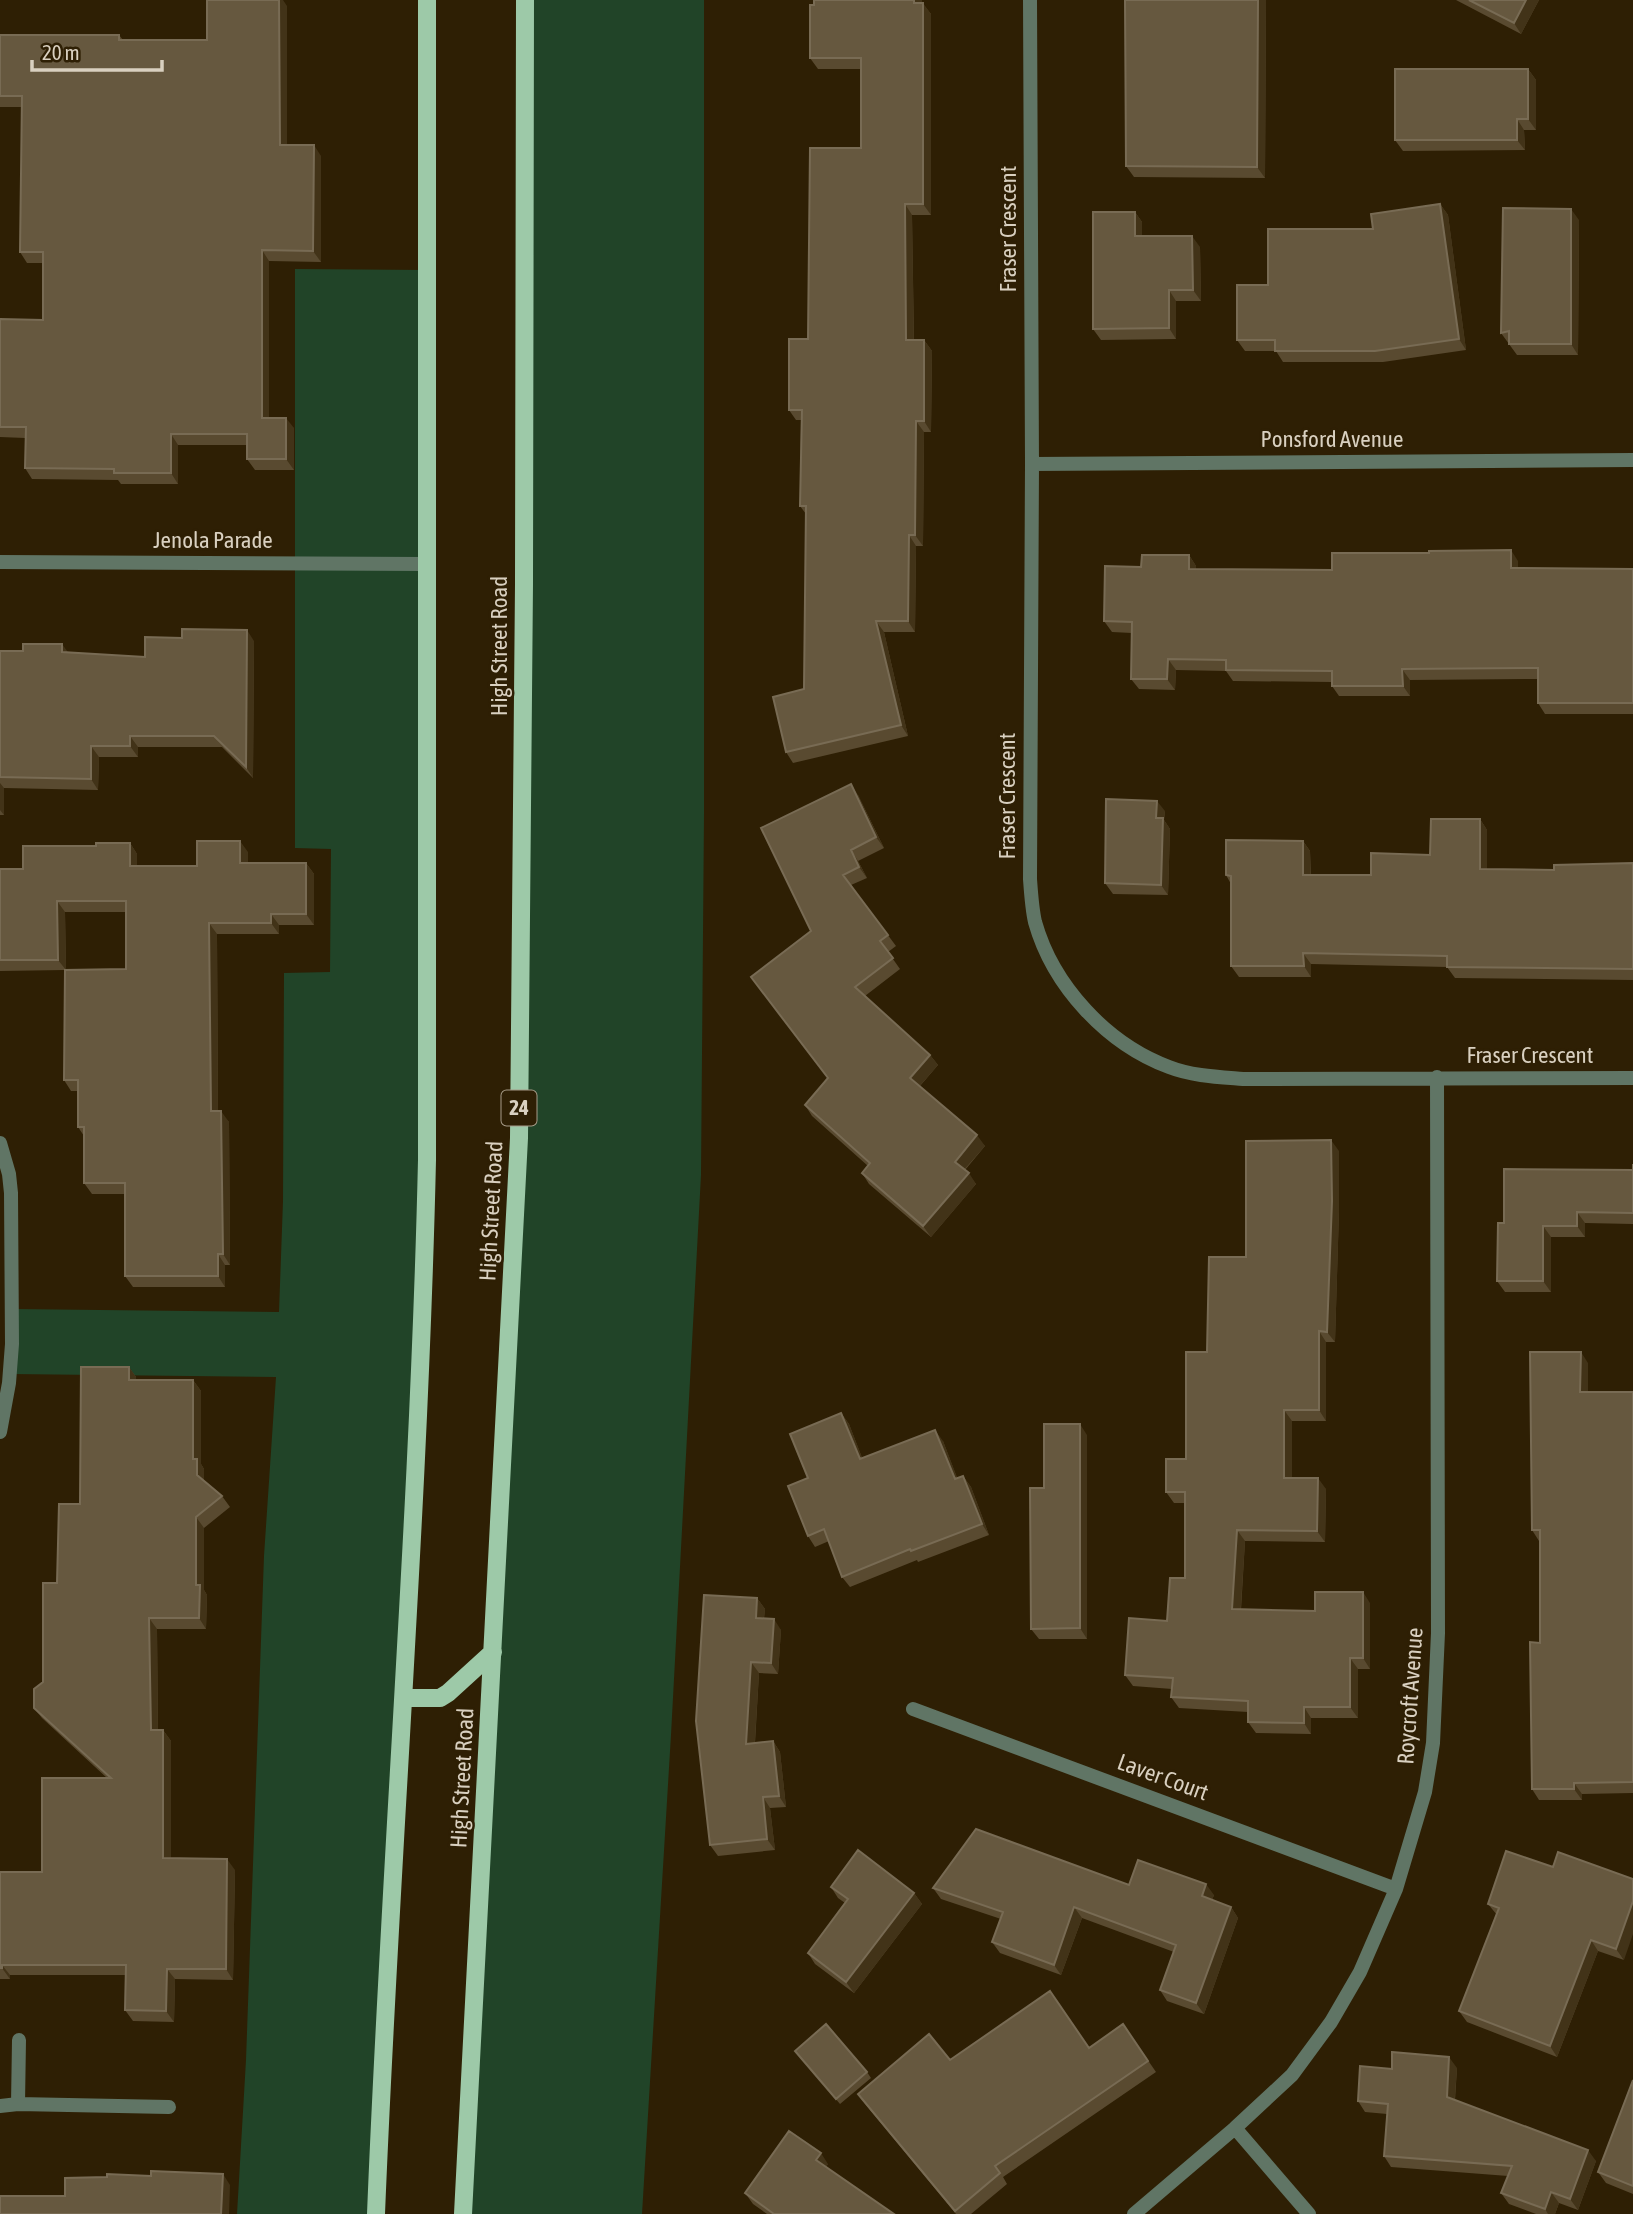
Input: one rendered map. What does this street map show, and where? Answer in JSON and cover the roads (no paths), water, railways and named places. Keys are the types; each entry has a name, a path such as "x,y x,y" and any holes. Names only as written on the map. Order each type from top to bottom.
{"main road":[{"path":"376,2214 425,1260 427,0"},
{"name":"High Street Road","path":"463,2214 519,1138 524,584 524,0"},
{"path":"404,1698 440,1698 493,1652"}],"street":[{"name":"Fraser Crescent","path":"1030,0 1030,879 1035,922 1053,966 1074,996 1100,1025 1134,1049 1169,1067 1206,1076 1242,1079 1633,1078"},
{"name":"Ponsford Avenue","path":"1032,464 1633,460"},
{"name":"Jenola Parade","path":"0,562 425,564"},
{"name":"Roycroft Avenue","path":"1134,2214 1235,2128 1292,2075 1331,2022 1360,1972 1396,1889 1425,1792 1433,1743 1438,1633 1437,1077"},
{"path":"0,1143 11,1192 12,1309 9,1382 0,1432"},
{"name":"Laver Court","path":"913,1709 1396,1889"},
{"path":"18,2104 19,2040"},
{"path":"0,2106 18,2104 169,2107"},
{"path":"1235,2128 1309,2214"}]}
